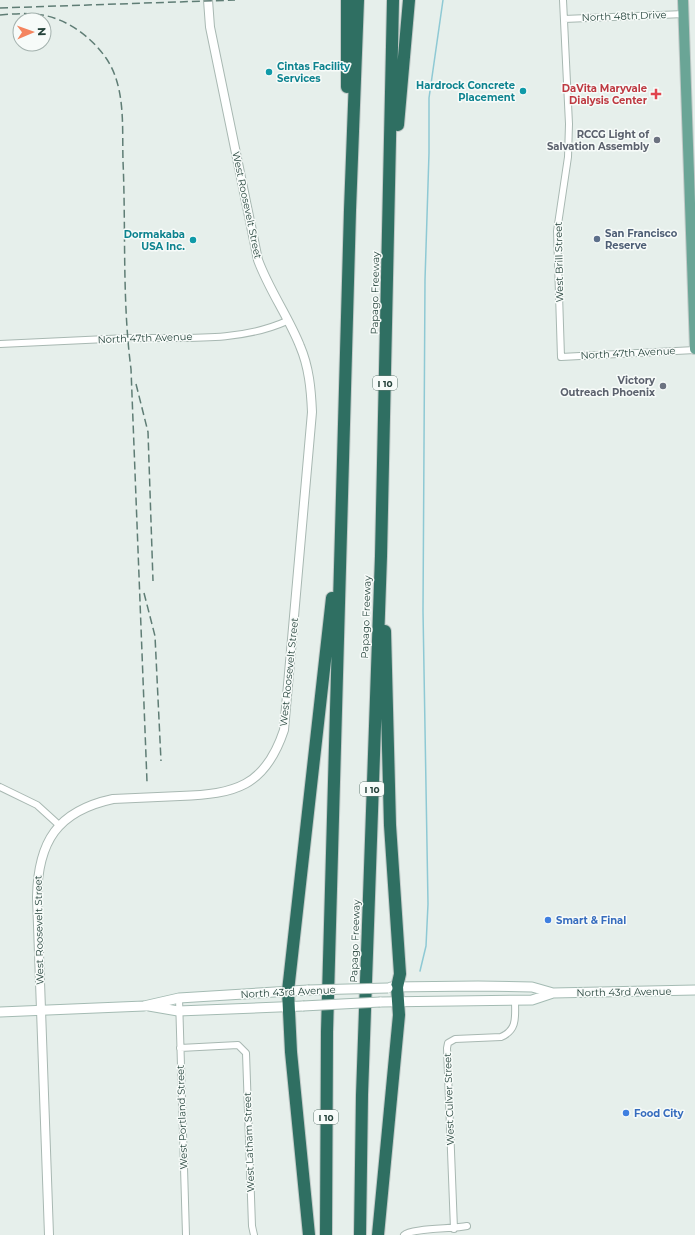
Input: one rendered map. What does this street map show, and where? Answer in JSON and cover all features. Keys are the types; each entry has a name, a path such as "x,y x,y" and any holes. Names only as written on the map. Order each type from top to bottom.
{"highway":[{"path":"347,0 346,68 350,210"},
{"name":"I 10","path":"326,1235 327,1032 340,527 358,0"},
{"name":"Papago Freeway","path":"360,1235 362,1095 381,556 390,210 393,0"},
{"path":"390,210 409,0"},
{"path":"309,1235 290,1052 288,991 340,527"},
{"path":"378,1235 399,1015 393,1002 393,987 400,974 390,825 386,650 381,556"}],"main road":[{"path":"683,0 693,216 695,350"},
{"name":"North 43rd Avenue","path":"0,1012 144,1006 179,998 288,991 393,987 532,987 553,993 695,990"},
{"path":"532,987 532,1000"},
{"path":"515,1000 532,987"},
{"name":"North 43rd Avenue","path":"144,1006 178,1011 393,1002 532,1000 553,993"}],"street":[{"name":"West Roosevelt Street","path":"49,1235 40,1011 37,873 45,847 59,825 84,808 113,799 204,795 234,790 265,768 280,741 284,730 287,708 312,412 311,387 300,345 267,283 258,260 210,27 208,0"},
{"name":"West Brill Street","path":"561,356 557,231 568,157 563,0"},
{"name":"North 48th Drive","path":"564,19 684,14"},
{"name":"North 47th Avenue","path":"0,344 127,338 231,336 270,329 287,321"},
{"name":"North 47th Avenue","path":"561,356 695,350"},
{"path":"0,787 37,805 59,825"},
{"name":"West Portland Street","path":"179,998 178,1011 186,1235"},
{"name":"West Culver Street","path":"454,1229 448,1044 455,1040 501,1037 508,1035 514,1026 515,1000"},
{"name":"West Latham Street","path":"180,1048 238,1045 244,1050 246,1056 252,1226 254,1235"},
{"path":"404,1235 411,1231 454,1229 468,1226"}],"waterway":[{"path":"420,971 426,946 428,904 423,611 425,280 429,153 429,98 443,0"}],"railway":[{"path":"0,8 235,0"},
{"path":"0,15 44,15 65,22 84,34 106,58 112,69 120,94 122,108 126,317 131,369 147,782"},
{"path":"136,384 148,432 153,581"},
{"path":"144,593 155,636 161,761"}],"place":[{"name":"Cintas Facility Services","path":"269,72"},
{"name":"Hardrock Concrete Placement","path":"523,91"},
{"name":"DaVita Maryvale Dialysis Center","path":"656,94"},
{"name":"RCCG Light of Salvation Assembly","path":"657,140"},
{"name":"San Francisco Reserve","path":"597,239"},
{"name":"Dormakaba USA Inc.","path":"193,240"},
{"name":"Victory Outreach Phoenix","path":"663,386"},
{"name":"Smart & Final","path":"548,920"},
{"name":"Food City","path":"626,1113"}]}
